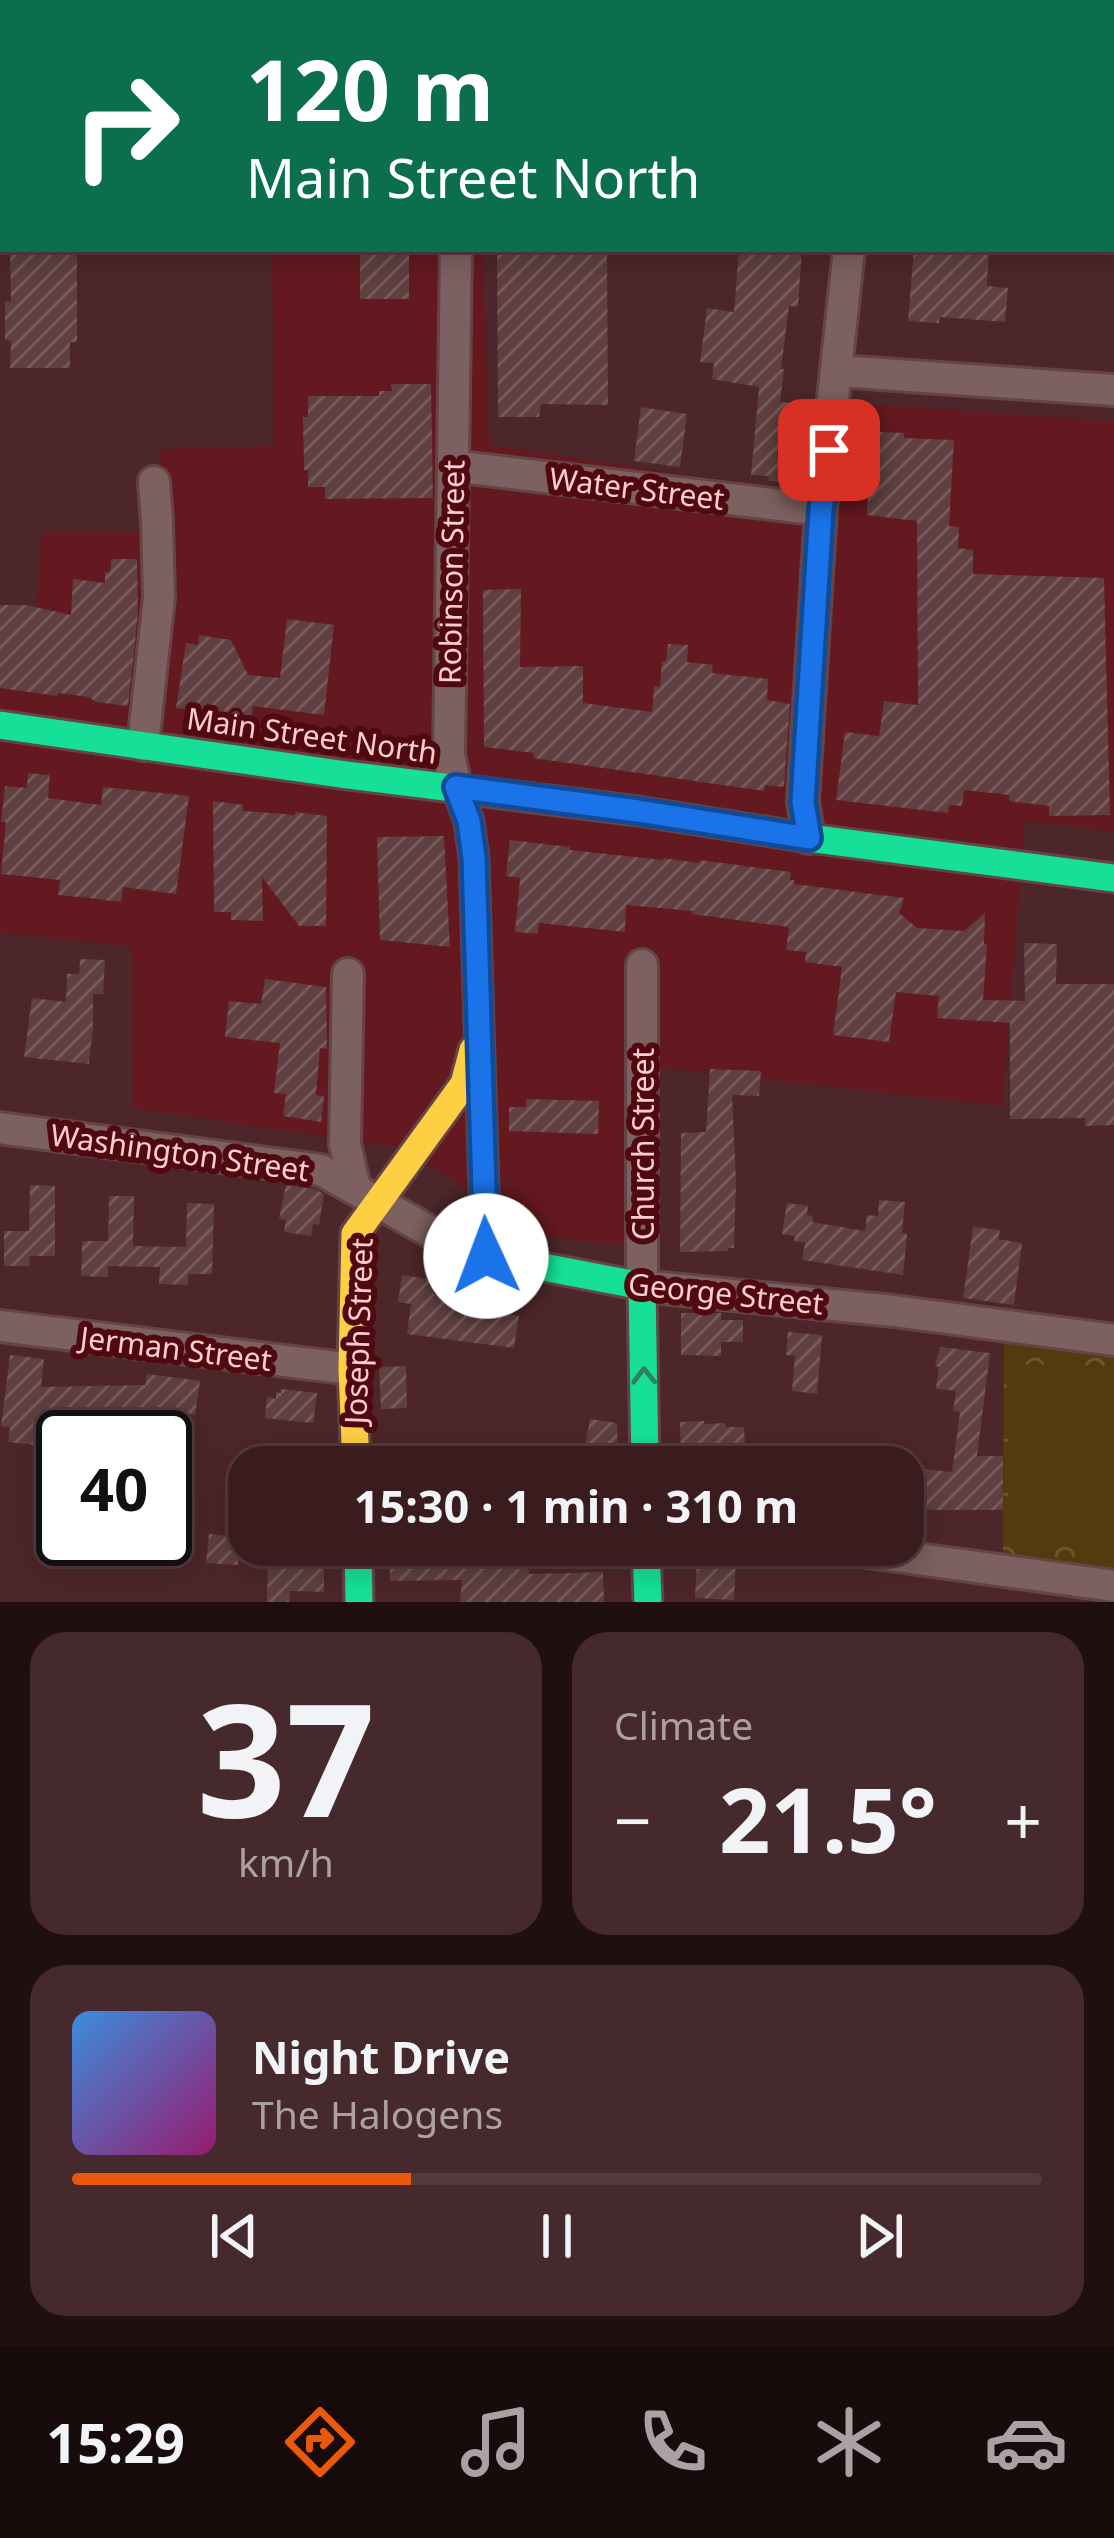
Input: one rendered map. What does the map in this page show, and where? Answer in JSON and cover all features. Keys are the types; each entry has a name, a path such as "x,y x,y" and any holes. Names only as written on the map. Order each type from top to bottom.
{"street":[{"name":"Robinson Street","path":"456,252 448,754 469,821 474,858 486,1256"},
{"path":"809,838 803,802 821,510 849,252"},
{"path":"838,371 1114,391"},
{"name":"Water Street","path":"452,466 821,510"},
{"path":"143,745 159,598 154,482"},
{"name":"Main Street North","path":"0,725 1114,878"},
{"name":"Church Street","path":"642,965 645,1446"},
{"path":"348,974 345,1144 367,1194"},
{"name":"Robinson Street","path":"367,1194 464,1084 478,1036"},
{"name":"Washington Street","path":"0,1128 321,1170 367,1194"},
{"name":"George Street","path":"367,1194 468,1253 642,1286 894,1311 1114,1340"},
{"name":"Joseph Street","path":"355,1446 355,1234 367,1194"},
{"name":"Jerman Street","path":"0,1326 352,1370"},
{"path":"924,1560 1114,1586"},
{"path":"358,1566 359,1602"},
{"path":"647,1566 648,1602"}],"shaded area":[{"path":"272,252 483,252 489,445 862,501 873,405 1114,421 1114,831 1025,821 1002,1106 638,1065 630,1246 548,1237 397,1147 133,1108 132,947 0,932 0,606 36,612 42,532 164,531 159,449 274,446"}],"green space":[{"path":"1004,1341 1114,1355 1114,1569 1003,1555"},
{"path":"1007,1364 1114,1366 1114,1399 1007,1396"},
{"path":"1008,1408 1114,1408 1114,1545 1008,1545"}],"building":[{"path":"10,252 77,252 77,342 70,342 70,368 10,368 5,302 11,302"},
{"path":"360,252 409,252 409,299 360,299"},
{"path":"497,252 607,252 608,405 541,404 539,417 498,417"},
{"path":"739,252 802,252 798,307 789,306 780,402 805,404 800,483 751,475 759,387 712,379 714,363 700,362 707,308 734,312"},
{"path":"914,252 989,252 987,286 1008,288 1005,322 940,317 939,323 908,321"},
{"path":"391,384 431,384 433,498 325,499 325,487 308,487 308,470 304,470 303,417 308,417 308,396 379,396 379,391 392,391"},
{"path":"641,407 687,414 680,467 634,461"},
{"path":"879,432 954,440 949,526 959,527 958,548 973,550 973,574 1104,578 1110,815 1049,816 1049,806 964,790 962,806 949,805 948,813 836,800 845,732 879,736 884,701 918,705 917,521 867,515 869,470 876,471"},
{"path":"111,559 137,559 138,615 128,706 0,688 0,605 26,605 71,615 73,579 105,583"},
{"path":"521,589 520,667 583,666 583,703 652,712 654,686 660,687 668,644 688,645 687,662 713,665 712,673 768,679 767,700 790,704 784,787 765,785 764,791 484,747 483,590"},
{"path":"287,619 334,625 324,715 253,706 252,717 176,708 186,643 198,645 199,635 231,640 248,675 280,678"},
{"path":"28,773 50,775 48,798 101,805 103,787 189,796 176,894 123,887 121,902 58,895 60,880 1,874 5,786 27,788"},
{"path":"213,801 243,805 243,811 327,816 326,926 299,926 262,877 263,921 231,920 231,912 214,912"},
{"path":"444,836 450,947 380,940 377,837"},
{"path":"510,840 791,872 794,884 904,898 899,913 917,928 964,931 985,913 983,1000 1025,1001 1024,943 1057,944 1056,984 1114,984 1114,1125 1085,1126 1085,1118 1010,1119 1010,1023 937,1018 939,996 896,992 889,1042 833,1035 842,967 805,962 806,952 786,950 789,927 626,905 625,932 539,923 538,934 515,932 520,878 506,876"},
{"path":"80,959 105,960 103,994 93,994 89,1064 24,1057 32,998 66,1002 67,974 79,974"},
{"path":"265,979 326,987 327,1049 320,1048 316,1095 324,1096 321,1122 283,1116 286,1094 274,1093 280,1043 225,1037 229,1001 261,1004"},
{"path":"710,1069 761,1071 759,1096 732,1095 734,1248 680,1252 681,1133 706,1132"},
{"path":"526,1099 599,1101 598,1134 509,1131 509,1107 526,1107"},
{"path":"30,1185 55,1186 55,1256 30,1256 29,1266 4,1266 4,1231 29,1231"},
{"path":"286,1185 324,1194 319,1225 313,1224 311,1236 284,1232 286,1220 279,1219"},
{"path":"109,1196 134,1196 133,1246 186,1247 187,1203 214,1204 212,1274 188,1274 188,1285 159,1284 160,1267 108,1266 108,1277 81,1276 82,1241 108,1241"},
{"path":"879,1200 905,1202 903,1275 802,1260 805,1243 782,1234 787,1203 808,1206 812,1222 865,1231 867,1215 878,1216"},
{"path":"973,1227 1000,1230 998,1239 1022,1243 1014,1305 963,1298"},
{"path":"402,1275 435,1280 433,1294 493,1302 491,1311 519,1316 514,1348 407,1334 411,1304 398,1302"},
{"path":"681,1313 721,1313 721,1320 743,1320 743,1342 721,1342 721,1356 681,1355"},
{"path":"788,1332 822,1335 817,1394 792,1391 795,1356 786,1355"},
{"path":"940,1347 990,1353 977,1456 1003,1456 1003,1510 924,1509 924,1469 952,1472 960,1412 953,1411 956,1391 936,1389 939,1367 935,1366"},
{"path":"10,1355 44,1359 41,1387 145,1385 147,1374 200,1381 195,1415 192,1410 36,1410 36,1445 8,1442 10,1427 1,1426"},
{"path":"406,1366 407,1408 381,1409 379,1367"},
{"path":"281,1389 317,1393 313,1423 265,1418 267,1397 276,1399"},
{"path":"590,1419 617,1423 618,1446 585,1446"},
{"path":"680,1422 744,1427 745,1446 681,1446"},
{"path":"209,1534 228,1536 228,1564 206,1563"},
{"path":"268,1566 324,1566 324,1592 290,1591 289,1602 267,1602"},
{"path":"390,1566 530,1566 529,1574 603,1572 604,1602 460,1602 462,1580 390,1581"},
{"path":"697,1566 736,1566 734,1600 695,1598"}],"traffic: fast":[{"path":"0,725 1114,878"},
{"path":"456,787 469,821 474,858 486,1256 642,1286 645,1446"},
{"path":"358,1566 359,1602"},
{"path":"647,1566 648,1602"}],"traffic: slow":[{"path":"355,1446 355,1234 464,1084 473,1050"}],"route":[{"path":"486,1256 474,858 469,821 456,787 809,838 803,802 829,450"}]}
